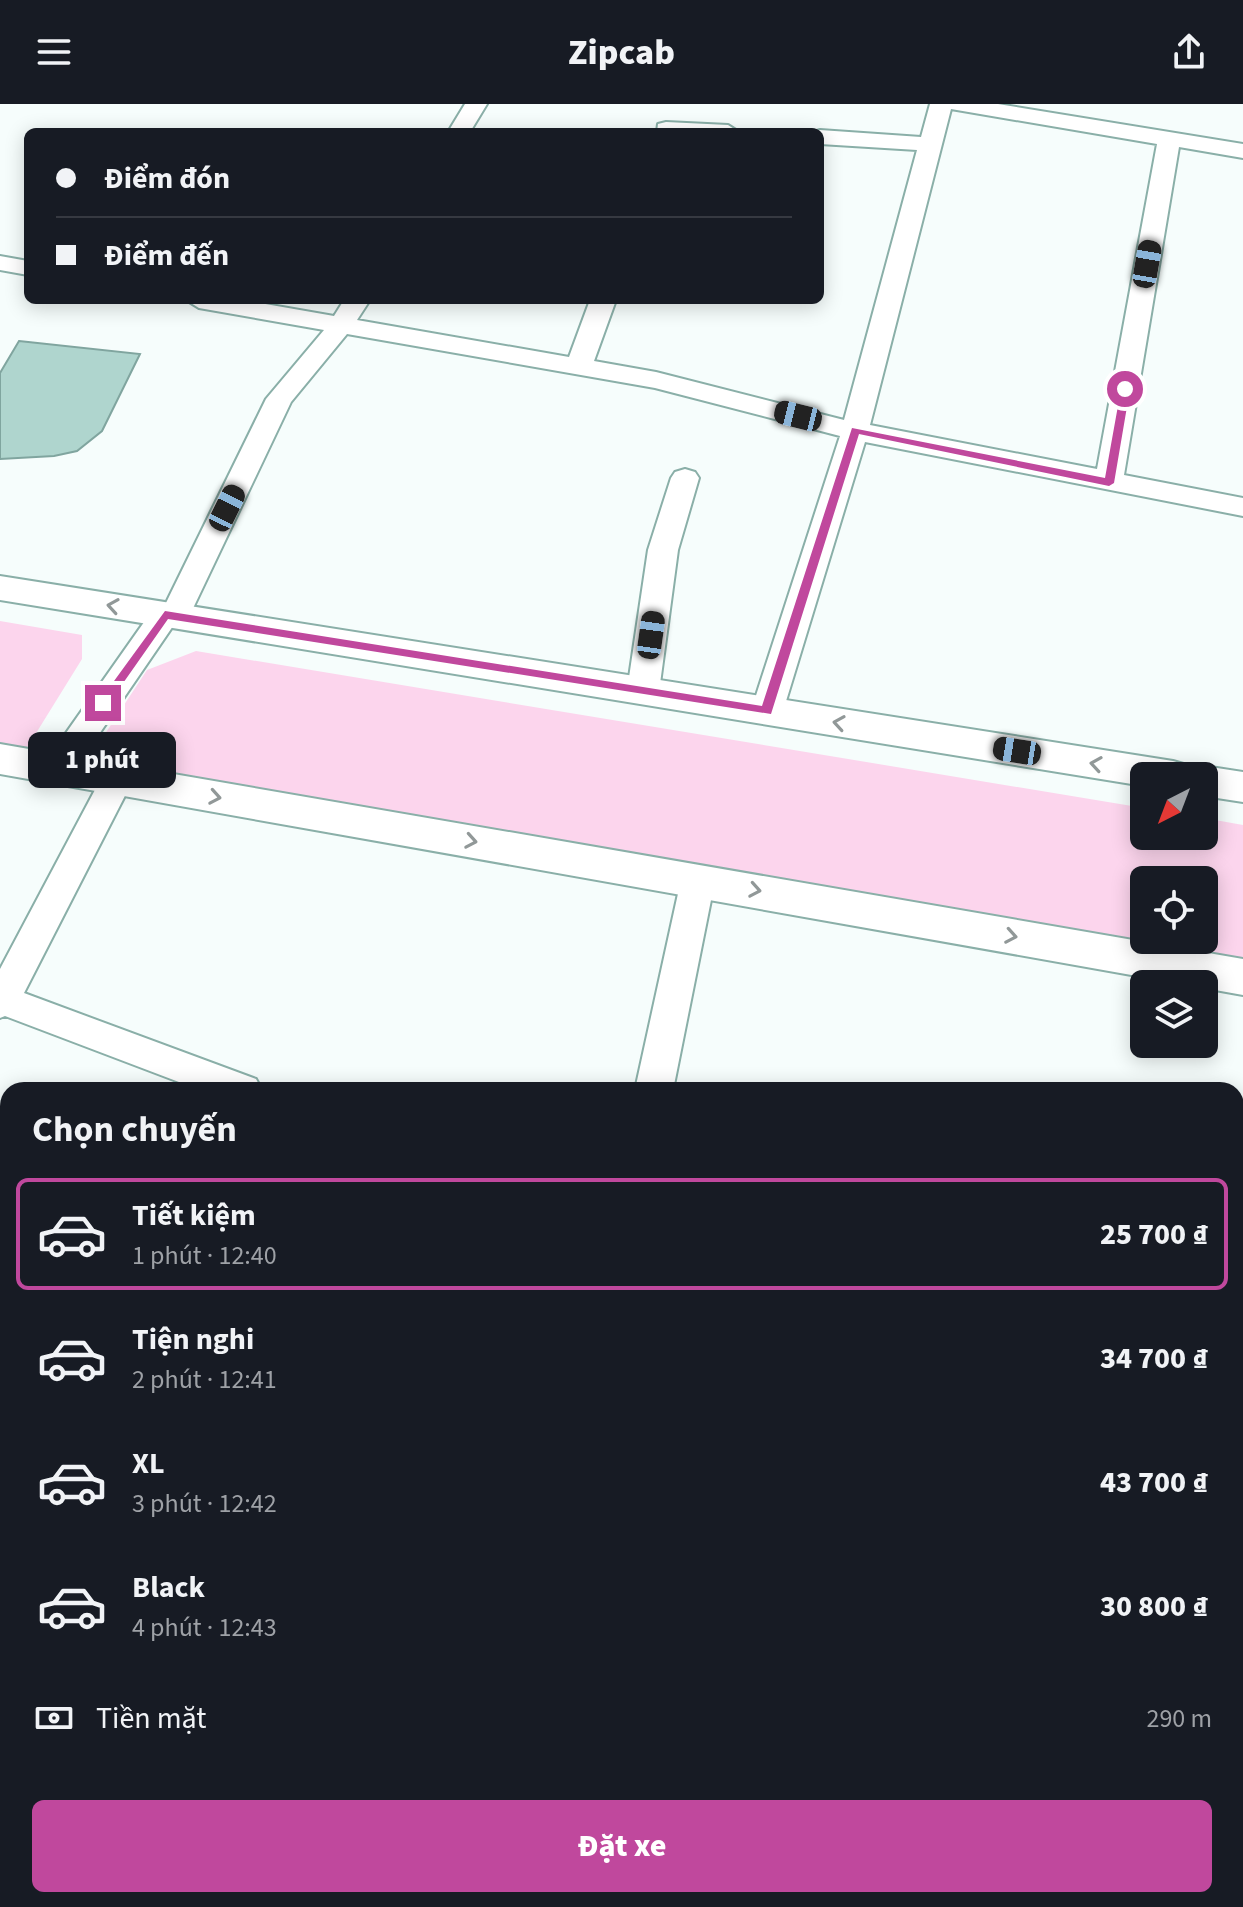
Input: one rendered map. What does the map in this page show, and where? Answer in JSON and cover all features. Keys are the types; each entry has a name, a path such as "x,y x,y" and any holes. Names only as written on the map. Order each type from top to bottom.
{"street":[{"path":"461,128 476,104"},
{"path":"667,128 683,104"},
{"path":"767,711 855,431 941,104"},
{"path":"957,104 1243,151"},
{"path":"824,137 931,144"},
{"path":"1109,483 1169,139"},
{"path":"0,263 24,267"},
{"path":"249,304 349,312 579,366 656,380 855,431 1243,507"},
{"path":"579,366 602,304"},
{"path":"58,769 170,615 279,399 349,312"},
{"path":"643,691 663,550 685,478"},
{"path":"0,588 1130,769"},
{"path":"0,759 1243,977"},
{"path":"117,780 1,1001 221,1082"},
{"path":"1218,783 1243,787"},
{"path":"656,1082 698,880"}],"shaded area":[{"path":"0,621 82,635 82,659 25,751 0,747"},
{"path":"196,651 1130,806 1130,850 1218,850 1218,821 1243,825 1243,967 1169,954 1218,954 1218,866 1130,866 1130,947 112,768 99,743 147,670"}],"building":[{"path":"19,341 140,354 102,431 77,451 54,456 0,459 0,373"}],"route":[{"path":"103,703 165,615 767,711 855,431 1109,483 1125,389"}]}
